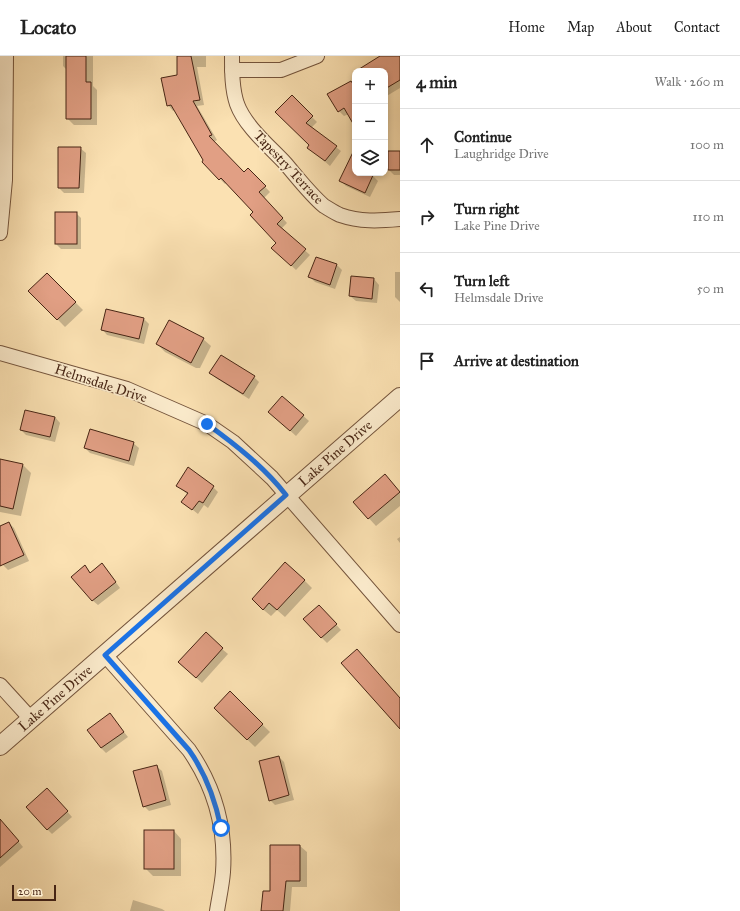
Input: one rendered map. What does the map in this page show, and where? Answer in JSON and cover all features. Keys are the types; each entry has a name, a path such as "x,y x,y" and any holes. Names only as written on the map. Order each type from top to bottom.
{"street":[{"path":"0,233 4,187 3,117 6,56"},
{"path":"232,63 281,70 317,56"},
{"name":"Tapestry Terrace","path":"232,63 234,95 246,121 324,205 338,214 356,220 376,221 400,219"},
{"name":"Helmsdale Drive","path":"0,353 127,389 207,424 238,448 272,478 400,625"},
{"name":"Lake Pine Drive","path":"0,746 286,495 400,398"},
{"path":"105,655 189,750 200,766 208,783 214,798 221,828 223,849 222,872 217,911"},
{"path":"0,685 31,719"}],"building":[{"path":"66,56 86,56 86,82 91,82 91,119 66,119"},
{"path":"177,56 191,56 200,100 193,101 212,135 209,136 244,172 248,168 266,186 259,192 283,218 277,224 306,249 291,266 271,248 276,243 250,215 253,212 221,178 219,180 202,162 203,160 171,105 167,106 161,78 177,75"},
{"path":"380,56 400,56 400,80 388,87 388,68 361,68"},
{"path":"351,81 352,122 344,108 338,112 327,94"},
{"path":"292,95 313,116 306,123 337,146 325,161 307,148 309,145 275,112"},
{"path":"58,147 81,147 79,188 58,188"},
{"path":"388,151 400,151 400,170 388,170"},
{"path":"352,154 352,176 373,176 365,193 339,181"},
{"path":"55,212 77,212 77,244 55,244"},
{"path":"316,257 337,264 330,285 308,277"},
{"path":"47,273 76,302 57,320 28,291"},
{"path":"351,276 374,278 372,299 349,296"},
{"path":"106,309 144,318 139,339 101,330"},
{"path":"169,320 204,338 191,363 156,344"},
{"path":"221,355 255,376 243,394 209,373"},
{"path":"282,396 304,415 290,431 268,412"},
{"path":"25,410 55,417 50,437 20,430"},
{"path":"90,429 134,442 129,461 84,448"},
{"path":"0,459 23,464 13,509 0,506"},
{"path":"188,467 214,486 203,503 199,501 192,510 181,502 188,493 176,486"},
{"path":"385,474 400,492 368,519 353,502"},
{"path":"9,522 24,555 0,566 0,526"},
{"path":"285,562 305,580 277,610 269,603 263,610 252,599"},
{"path":"102,563 116,582 92,601 71,577 85,565 90,573"},
{"path":"319,605 337,624 321,638 303,619"},
{"path":"206,632 223,648 196,678 178,662"},
{"path":"357,649 400,698 400,729 341,663"},
{"path":"230,691 263,724 247,740 214,708"},
{"path":"110,713 124,732 101,748 87,730"},
{"path":"279,756 289,795 269,801 259,761"},
{"path":"157,765 166,800 143,807 133,771"},
{"path":"47,788 68,811 47,830 26,807"},
{"path":"0,819 19,841 0,858"},
{"path":"144,830 174,830 174,869 144,869"},
{"path":"270,845 300,845 300,881 286,881 283,911 261,911 263,891 270,891"}],"route":[{"path":"207,424 233,442 272,478 286,495 105,655 189,750 200,766 214,798 221,828"}]}
